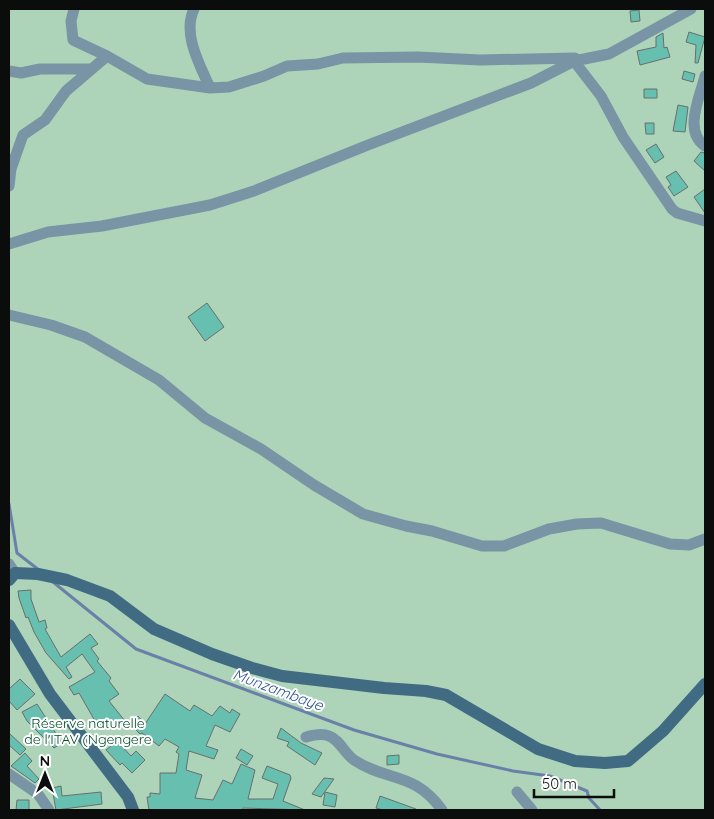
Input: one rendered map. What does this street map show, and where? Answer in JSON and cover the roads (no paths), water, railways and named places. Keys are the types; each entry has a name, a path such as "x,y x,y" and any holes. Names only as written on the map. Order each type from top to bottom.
{"street":[{"path":"74,9 71,21 73,40 107,56 147,79 210,88 229,87 264,76 287,66 318,64 343,58 566,59 609,54"},
{"path":"194,9 191,30 194,51 210,88"},
{"path":"9,244 48,232 102,226 210,205 254,191 368,145 531,84 574,61 609,54 691,9"},
{"path":"9,186 11,169 23,135 45,120 66,91 107,56"},
{"path":"574,61 601,96 623,137 672,208 677,212 705,221"},
{"path":"9,71 21,73 40,69 91,69"},
{"path":"705,76 694,121 696,136 705,146"},
{"path":"9,314 86,336 158,380 205,418 261,449 314,485 363,514 432,531 482,546 504,546 549,529 577,524 601,523 670,544 689,545 705,539"},
{"path":"11,572 38,574 67,580 110,596 154,629 212,654 252,668 282,676 426,691 446,695 538,749 575,761 605,763 628,761 663,731 705,684"},
{"path":"9,625 50,694 128,797 133,810"},
{"path":"306,737 314,735 329,736 339,743 353,759 378,771 409,781 424,790 442,810"},
{"path":"9,774 38,794 49,810"},
{"path":"516,792 532,810"}],"waterway":[{"name":"Munzambaye","path":"9,504 17,553 39,570"},
{"name":"Munzambaye","path":"53,582 136,649 354,730 437,754 513,771 550,776 587,791 589,798 600,810"}],"park label":[{"name":"Réserve naturelle de l'ITAV (Ngengere","path":"88,732"}]}
